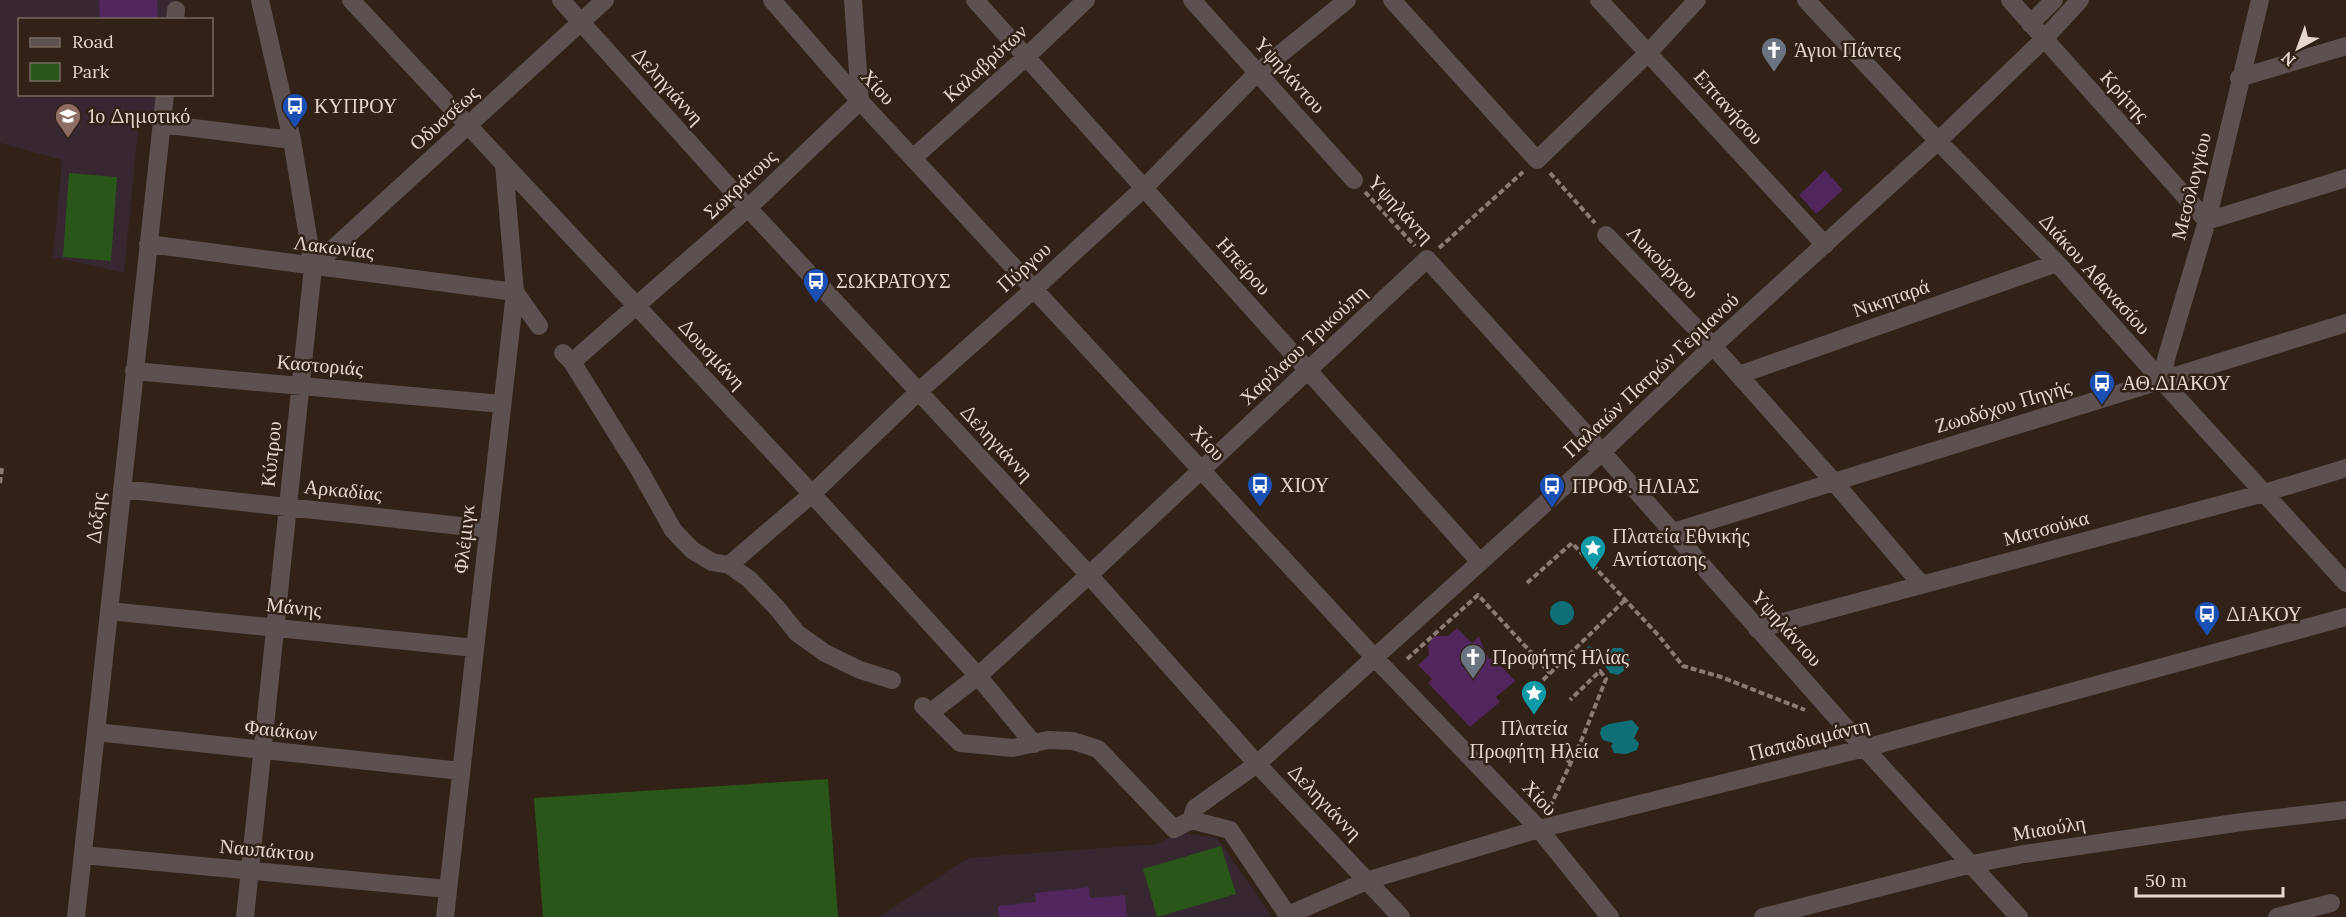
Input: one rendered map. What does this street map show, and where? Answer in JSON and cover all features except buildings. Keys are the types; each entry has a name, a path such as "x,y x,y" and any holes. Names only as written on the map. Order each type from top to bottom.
{"street":[{"name":"Κύπρου","path":"245,917 313,267 292,140 260,0"},
{"name":"Δουσμάνη","path":"351,0 812,494 978,676 1034,744"},
{"name":"Δεληγιάννη","path":"561,0 748,208 1089,575 1257,764 1369,880 1401,917"},
{"name":"Οδυσσέως","path":"313,267 605,0"},
{"name":"Χίου","path":"772,0 860,101 1374,657 1539,829 1610,917"},
{"path":"853,0 860,101"},
{"name":"Ηπείρου","path":"975,0 1480,562"},
{"name":"Καλαβρύτων","path":"913,158 1086,0"},
{"name":"Υψηλάντου","path":"1192,0 1354,180"},
{"name":"Πύργου","path":"729,565 812,494 918,392 1144,188 1257,73 1347,0"},
{"path":"1392,0 1537,160 1648,52 1697,0"},
{"name":"Επτανήσου","path":"1599,0 1825,245"},
{"name":"Διάκου Αθανασίου","path":"1806,0 1938,141 2057,262 2346,583"},
{"name":"Κρήτης","path":"2010,0 2025,13 2044,39 2207,221"},
{"path":"2025,13 2054,0"},
{"name":"Παλαιών Πατρών Γερμανού","path":"1191,820 1195,808 1257,764 1602,452 1713,346 1938,141 2044,39 2079,0"},
{"name":"Μεσολογγίου","path":"2162,381 2166,359 2207,221 2260,0"},
{"path":"2240,78 2346,46"},
{"name":"Δόξης","path":"76,917 165,96"},
{"name":"Σωκράτους","path":"729,565 712,562 692,550 673,530 640,471 567,358 637,307 748,208 860,101"},
{"path":"161,124 292,140"},
{"name":"Φλέμιγκ","path":"445,917 514,292 504,165"},
{"path":"2207,221 2346,178"},
{"name":"Λυκούργου","path":"1605,235 1713,346 1921,584"},
{"name":"Λακωνίας","path":"148,244 514,292"},
{"name":"Υψηλάντου","path":"1427,259 1602,452 1837,718 2019,917"},
{"name":"Χαρίλαου Τρικούπη","path":"1034,744 1013,748 960,743 927,709 978,676 1427,259"},
{"name":"Νικηταρά","path":"1739,375 2057,262"},
{"path":"514,292 539,326"},
{"name":"Ζωοδόχου Πηγής","path":"1672,532 2346,323"},
{"name":"Καστοριάς","path":"134,371 502,404"},
{"name":"Ματσούκα","path":"1757,629 2264,494 2346,468"},
{"name":"Αρκαδίας","path":"122,489 488,529"},
{"path":"729,565 749,579 797,633 825,653 860,670 892,680"},
{"name":"Μάνης","path":"109,611 475,648"},
{"name":"Παπαδιαμάντη","path":"1289,916 1369,880 1539,829 1864,748 2346,617"},
{"name":"Φαιάκων","path":"96,732 461,771"},
{"path":"1034,744 1048,740 1073,741 1098,749 1174,829 1191,820 1230,830 1289,916"},
{"name":"Μιαούλη","path":"1763,917 1972,864 2024,854 2230,824 2346,810"},
{"name":"Ναυπάκτου","path":"83,855 448,889"},
{"path":"2277,917 2331,903"}],"path":[{"name":"Λυκούργου","path":"1537,160 1605,235"},
{"path":"1427,259 1537,160"},
{"name":"Υψηλάντη","path":"1354,180 1427,259"},
{"path":"0,483 2,468"},
{"path":"1527,583 1572,543 1683,666 1721,677 1823,717 1837,718"},
{"path":"1407,659 1478,594 1550,673"},
{"path":"1543,680 1625,600"},
{"path":"1550,807 1582,739 1606,679 1600,671 1570,700"},
{"path":"1562,749 1570,764"}],"shaded area":[{"name":"1ο Δημοτικό","path":"0,0 176,0 174,18 18,18 18,96 165,96 162,122 139,121 124,273 53,257 62,160 0,143"},
{"path":"1178,833 1217,838 1269,912 1269,917 879,917 968,858 1156,844"}],"green space":[{"path":"69,173 117,177 111,261 63,257"},
{"path":"828,779 838,917 543,917 534,798"},
{"path":"1221,846 1236,894 1157,917 1143,869"}],"water":[{"path":"1562,601 1570,605 1574,613 1570,621 1562,625 1554,621 1550,613 1554,605"},
{"path":"1589,646 1606,653 1613,648 1622,648 1630,658 1629,667 1618,675 1610,673 1602,662 1603,657 1585,649"},
{"path":"1632,720 1639,728 1634,738 1639,743 1637,750 1626,754 1614,753 1611,746 1613,743 1603,740 1600,734 1601,728 1609,724"}],"place":[{"name":"Άγιοι Πάντες","path":"1774,73"},
{"name":"ΚΥΠΡΟΥ","path":"295,129"},
{"name":"1ο Δημοτικό","path":"68,139"},
{"name":"ΣΩΚΡΑΤΟΥΣ","path":"816,304"},
{"name":"ΑΘ.ΔΙΑΚΟΥ","path":"2102,406"},
{"name":"ΧΙΟΥ","path":"1260,508"},
{"name":"ΠΡΟΦ. ΗΛΙΑΣ","path":"1552,509"},
{"name":"Πλατεία Εθνικής Αντίστασης","path":"1593,571"},
{"name":"ΔΙΑΚΟΥ","path":"2207,637"},
{"name":"Προφήτης Ηλίας","path":"1473,680"},
{"name":"Πλατεία Προφήτη Ηλεία","path":"1534,716"}]}
